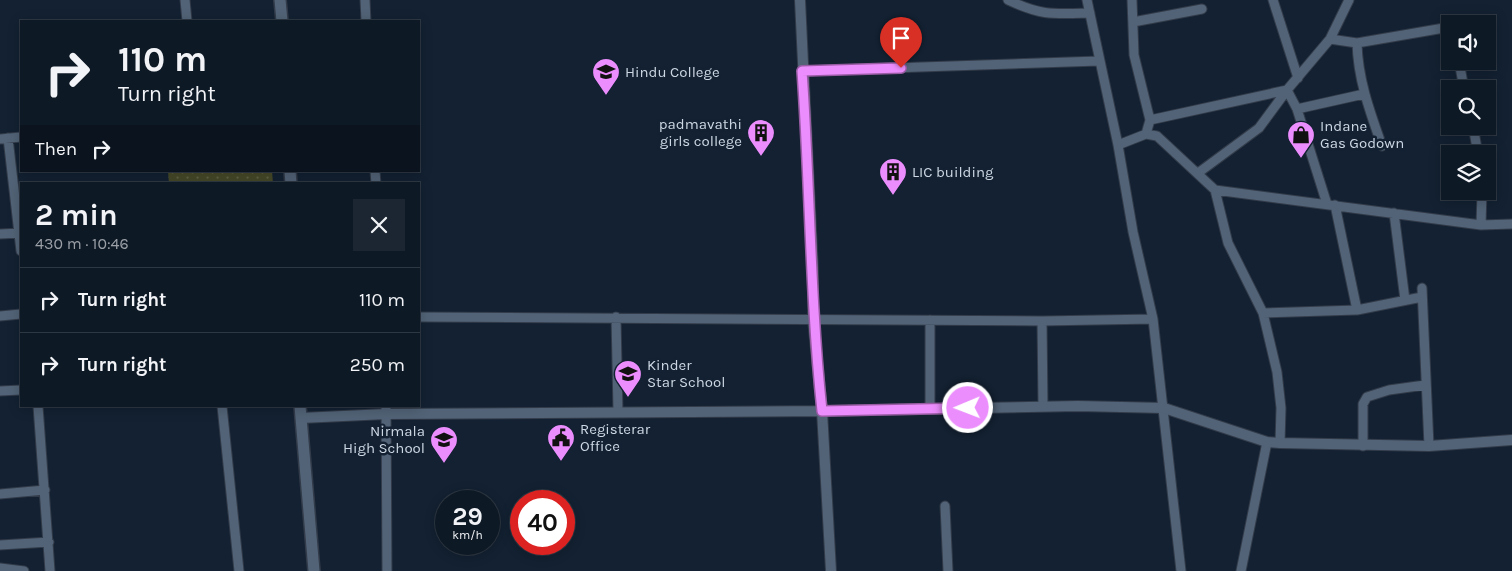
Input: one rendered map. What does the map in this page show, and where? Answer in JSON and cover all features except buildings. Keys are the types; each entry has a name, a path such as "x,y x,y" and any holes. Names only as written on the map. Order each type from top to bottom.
{"main road":[{"path":"280,0 282,20"},
{"path":"301,412 314,571"}],"street":[{"path":"185,0 187,20"},
{"path":"365,0 366,20"},
{"path":"800,0 813,272 813,319 822,411 832,571"},
{"path":"1008,0 1032,11 1045,14 1090,13"},
{"path":"1087,0 1118,145 1124,189 1153,320 1181,571"},
{"path":"1132,0 1134,56 1150,120 1146,134"},
{"path":"1273,0 1298,78"},
{"path":"1198,173 1259,128 1287,90 1330,39 1349,0"},
{"path":"1133,22 1202,9"},
{"path":"1330,39 1357,43 1441,29"},
{"path":"1357,43 1358,68 1364,94 1382,146"},
{"path":"802,71 1099,61"},
{"path":"1150,120 1287,90"},
{"path":"1287,90 1297,109 1331,205 1357,310"},
{"path":"1297,109 1364,94"},
{"path":"1118,145 1146,134 1163,140 1215,190 1228,243 1263,312 1277,372 1281,408 1280,444"},
{"path":"0,234 20,233 4,138 20,137"},
{"path":"1215,190 1481,225 1512,224"},
{"path":"1481,225 1482,200"},
{"path":"1394,213 1405,300"},
{"path":"1263,312 1357,310 1405,300 1422,292 1429,446"},
{"path":"0,316 20,314"},
{"path":"420,317 1153,320"},
{"path":"616,317 618,411"},
{"path":"930,320 930,408"},
{"path":"1042,321 1043,406"},
{"path":"1363,446 1363,404 1367,397 1389,390 1425,385"},
{"path":"0,391 20,390"},
{"path":"301,412 326,417 386,410 498,415 618,411 822,411 1043,406 1164,408 1267,442 1280,444 1429,446 1512,440"},
{"path":"38,407 50,571"},
{"path":"222,407 239,571"},
{"path":"386,410 387,571"},
{"path":"1241,571 1267,442"},
{"path":"0,494 45,490"},
{"path":"945,506 948,571"},
{"path":"0,545 49,542"},
{"path":"0,568 24,571"}],"green space":[{"path":"168,172 272,172 273,182 169,182"}],"place":[{"name":"Hindu College","path":"606,96"},
{"name":"padmavathi girls college","path":"761,157"},
{"name":"Indane Gas Godown","path":"1301,159"},
{"name":"LIC building","path":"893,196"},
{"name":"Kinder Star School","path":"628,398"},
{"name":"Registerar Office","path":"561,462"},
{"name":"Nirmala High School","path":"444,464"}],"route":[{"path":"901,68 802,71 813,272 813,319 822,411 968,408"}]}
